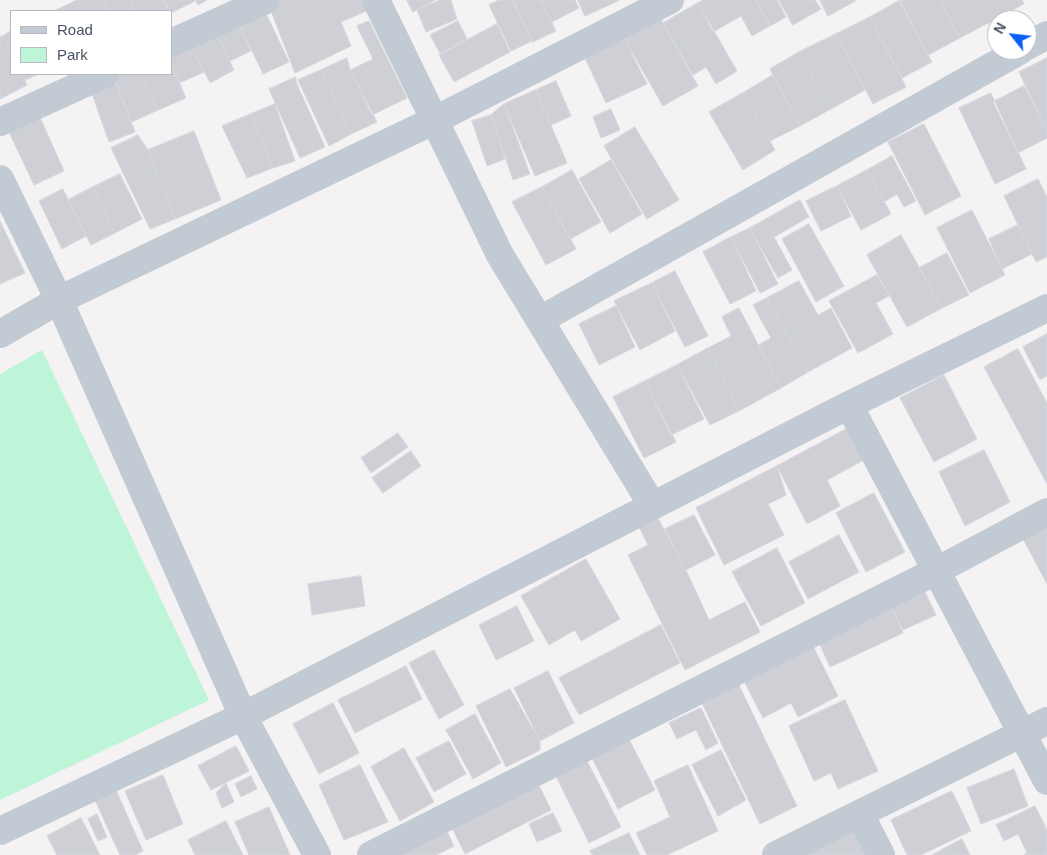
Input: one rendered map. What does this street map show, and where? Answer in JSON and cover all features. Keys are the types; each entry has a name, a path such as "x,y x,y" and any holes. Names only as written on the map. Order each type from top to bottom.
{"street":[{"path":"172,44 266,0"},
{"path":"376,0 500,255 652,505"},
{"path":"0,334 59,300 434,120 670,0"},
{"path":"540,320 1003,60"},
{"path":"0,122 103,75"},
{"path":"0,179 59,300 243,716 317,855"},
{"path":"0,831 243,716 849,405 1047,308"},
{"path":"849,405 1047,781"},
{"path":"371,855 936,571 1047,512"},
{"path":"776,855 1047,721"},
{"path":"860,814 881,855"}],"green space":[{"path":"42,350 209,700 0,800 0,374"}],"building":[{"path":"77,0 104,0 109,10 56,10"},
{"path":"104,0 130,0 135,10 109,10"},
{"path":"130,0 163,0 168,10 135,10"},
{"path":"163,0 195,1 172,12 172,10 169,10"},
{"path":"196,0 207,0 198,5"},
{"path":"276,0 367,0 371,9 341,22 351,46 295,73 268,3"},
{"path":"407,0 435,0 413,12"},
{"path":"440,0 451,0 457,19 426,32 417,10"},
{"path":"499,0 512,0 532,41 511,51 489,5"},
{"path":"513,0 541,0 556,31 533,42"},
{"path":"541,0 575,0 579,8 552,22"},
{"path":"578,0 620,0 585,16"},
{"path":"703,0 756,0 770,26 752,36 741,16 713,32 698,3"},
{"path":"756,0 777,0 786,17 770,26"},
{"path":"779,0 815,0 821,9 793,25"},
{"path":"820,0 857,0 828,16"},
{"path":"900,0 940,0 960,38 928,55"},
{"path":"940,0 1022,0 1024,4 1013,10 987,10 987,24 960,38"},
{"path":"899,1 932,62 902,78 870,17"},
{"path":"698,3 737,71 716,84 706,67 693,75 663,23"},
{"path":"263,7 289,62 263,74 237,19"},
{"path":"870,17 906,87 873,104 836,34"},
{"path":"660,18 698,86 663,106 624,38"},
{"path":"237,19 251,51 230,61 215,31"},
{"path":"369,21 407,98 372,115 350,70 373,59 357,26"},
{"path":"458,21 467,39 440,53 430,35"},
{"path":"497,24 510,52 454,82 439,55"},
{"path":"215,31 234,70 210,83 190,43"},
{"path":"10,32 10,51 3,36"},
{"path":"836,34 865,90 831,109 799,52"},
{"path":"3,36 10,51 10,75 22,75 27,85 0,99 0,37"},
{"path":"624,38 647,84 606,103 585,58"},
{"path":"190,43 204,72 179,83 172,66 172,52"},
{"path":"799,52 831,109 800,126 770,69"},
{"path":"347,58 350,70 377,122 351,134 321,70"},
{"path":"1047,58 1047,132 1019,72"},
{"path":"172,66 186,98 158,110 141,75 172,75"},
{"path":"321,70 351,134 329,146 298,80"},
{"path":"22,75 37,75 25,80"},
{"path":"121,75 141,75 158,110 132,122 114,78"},
{"path":"773,75 800,126 770,141 743,93"},
{"path":"296,77 296,82 325,147 300,158 269,89"},
{"path":"114,78 135,132 109,142 90,88"},
{"path":"556,81 571,116 551,125 536,90"},
{"path":"1024,86 1047,132 1047,138 1018,153 993,102"},
{"path":"536,90 567,163 535,176 504,104"},
{"path":"743,93 775,150 743,170 709,112"},
{"path":"991,93 1026,169 995,184 959,108"},
{"path":"275,104 295,161 273,168 251,114"},
{"path":"504,104 530,174 513,180 491,115"},
{"path":"611,109 620,130 601,138 593,117"},
{"path":"38,113 64,171 34,185 7,128"},
{"path":"251,114 273,168 247,178 222,126"},
{"path":"491,115 505,159 487,166 472,121"},
{"path":"924,124 961,196 925,215 888,142"},
{"path":"635,127 679,200 647,219 604,146"},
{"path":"194,131 221,200 175,219 148,150"},
{"path":"138,135 148,150 175,219 150,229 111,148"},
{"path":"892,156 916,201 904,207 897,194 884,202 867,170"},
{"path":"611,160 642,214 610,233 579,179"},
{"path":"572,170 601,222 570,239 542,187"},
{"path":"867,170 891,214 861,230 837,186"},
{"path":"120,174 142,219 115,233 93,187"},
{"path":"1038,179 1047,197 1047,257 1036,262 1004,196"},
{"path":"837,186 851,216 821,231 806,201"},
{"path":"93,187 115,233 91,245 68,200"},
{"path":"542,187 576,249 546,265 512,202"},
{"path":"63,189 86,236 62,249 39,201"},
{"path":"800,200 809,217 774,237 792,270 778,278 750,228"},
{"path":"972,210 1005,275 970,293 937,228"},
{"path":"0,221 25,273 0,284"},
{"path":"809,224 844,286 816,302 782,239"},
{"path":"1018,225 1032,254 1002,269 989,239"},
{"path":"750,228 778,284 760,293 731,237"},
{"path":"901,235 942,308 907,327 867,255"},
{"path":"731,237 756,291 730,304 703,252"},
{"path":"947,253 969,295 942,308 919,268"},
{"path":"675,271 708,336 685,347 652,283"},
{"path":"877,275 889,296 876,303 893,334 858,353 829,301"},
{"path":"799,281 818,315 831,308 852,348 808,372 767,298"},
{"path":"652,283 675,331 640,350 614,301"},
{"path":"767,298 808,372 781,388 758,345 771,338 753,305"},
{"path":"616,306 635,347 599,365 579,324"},
{"path":"739,308 781,388 739,411 708,348 731,336 722,317"},
{"path":"1047,334 1047,376 1040,380 1023,347"},
{"path":"708,348 739,411 710,425 677,365"},
{"path":"1018,349 1047,403 1047,484 984,367"},
{"path":"677,365 704,419 671,435 645,381"},
{"path":"944,375 977,439 934,462 900,398"},
{"path":"645,381 676,442 644,458 613,397"},
{"path":"848,428 864,460 827,480 840,506 807,524 777,466"},
{"path":"398,433 408,447 371,473 361,458"},
{"path":"984,450 1010,502 965,526 939,472"},
{"path":"411,451 421,466 383,493 372,478"},
{"path":"777,466 786,495 768,504 784,535 724,565 696,508"},
{"path":"874,493 905,552 866,572 836,513"},
{"path":"694,515 715,555 686,570 665,529"},
{"path":"658,518 686,570 709,620 745,602 760,632 685,670 628,555 648,545 639,527"},
{"path":"1047,524 1047,584 1022,537"},
{"path":"839,535 859,572 808,599 789,562"},
{"path":"777,548 805,603 761,626 732,572"},
{"path":"586,559 620,619 581,641 575,630 549,645 521,596"},
{"path":"361,576 365,606 312,615 308,584"},
{"path":"924,590 936,615 903,630 891,605"},
{"path":"891,605 903,633 830,667 817,638"},
{"path":"517,606 534,641 496,660 479,625"},
{"path":"661,625 680,663 579,715 559,678"},
{"path":"812,644 838,696 798,717 791,703 763,718 743,679"},
{"path":"434,650 464,705 439,719 409,663"},
{"path":"406,666 422,699 355,733 338,700"},
{"path":"548,671 574,723 540,741 514,688"},
{"path":"737,681 797,806 760,824 700,699"},
{"path":"510,689 540,741 540,750 506,767 476,706"},
{"path":"845,700 878,771 838,789 831,773 814,781 789,726"},
{"path":"333,703 359,753 319,774 293,724"},
{"path":"701,708 718,743 706,750 696,730 677,739 669,723"},
{"path":"475,714 501,763 473,779 446,730"},
{"path":"627,735 655,790 618,809 590,754"},
{"path":"449,741 466,774 434,792 416,758"},
{"path":"236,746 249,771 211,790 198,766"},
{"path":"404,748 434,802 400,821 371,767"},
{"path":"721,750 746,800 718,816 692,765"},
{"path":"585,757 621,827 589,843 554,772"},
{"path":"360,765 388,822 344,840 319,785"},
{"path":"688,765 718,831 667,855 647,855 636,833 670,817 654,781"},
{"path":"1014,769 1028,806 981,824 967,788"},
{"path":"163,775 183,824 146,840 125,791"},
{"path":"251,776 257,789 241,797 235,784"},
{"path":"537,781 551,810 465,854 450,824"},
{"path":"226,783 234,802 222,808 216,793"},
{"path":"116,790 143,851 135,855 120,855 95,800"},
{"path":"952,791 971,831 921,855 907,855 891,820"},
{"path":"1035,806 1047,830 1047,855 1024,855 1027,853 1018,834 1004,841 996,825"},
{"path":"269,807 290,855 249,855 235,822"},
{"path":"553,813 562,831 537,842 529,824"},
{"path":"97,814 107,837 98,841 88,819"},
{"path":"81,818 100,855 57,855 47,836"},
{"path":"226,821 243,855 195,855 188,840"},
{"path":"442,821 454,846 436,855 377,855"},
{"path":"861,827 873,855 804,855"},
{"path":"629,833 640,855 592,855 590,851"},
{"path":"962,839 970,855 932,855"}]}
